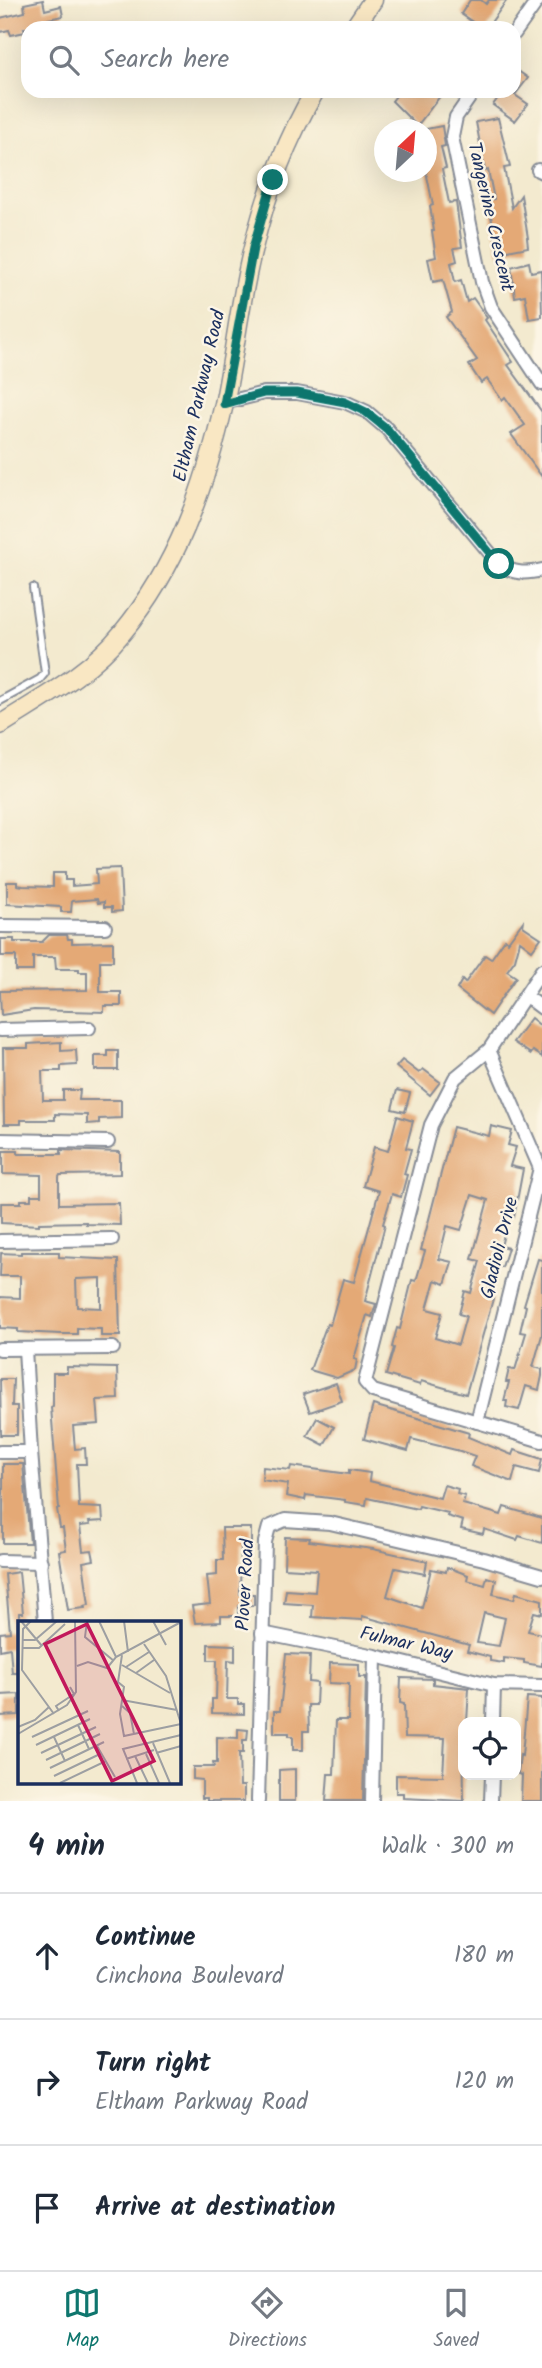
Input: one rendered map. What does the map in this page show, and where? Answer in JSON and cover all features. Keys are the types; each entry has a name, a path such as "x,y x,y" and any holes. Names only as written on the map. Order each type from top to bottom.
{"street":[{"path":"521,24 538,0"},
{"path":"358,21 368,2"},
{"name":"Eltham Parkway Road","path":"0,725 82,672 121,635 157,585 181,541 202,489 224,404 253,248 273,180 312,98"},
{"name":"Tangerine Crescent","path":"469,98 456,117 452,137 482,282 491,307 542,384"},
{"path":"224,404 264,393 297,393 345,402 366,412 387,429 499,564 511,572 526,574 542,570"},
{"path":"0,926 105,927"},
{"path":"542,970 489,1050 455,1078 431,1125 366,1382 368,1388 373,1391 542,1441"},
{"path":"526,996 542,1008"},
{"path":"0,1030 89,1028"},
{"name":"Gladioli Drive","path":"477,1422 540,1168 489,1050"},
{"path":"0,1140 108,1142"},
{"path":"0,1241 113,1239"},
{"path":"0,1349 113,1348"},
{"path":"25,1349 45,1621"},
{"path":"0,1452 31,1452"},
{"name":"Plover Road","path":"258,1801 265,1542 270,1527 285,1520 330,1523 484,1559 542,1576"},
{"path":"0,1561 41,1562"},
{"name":"Fulmar Way","path":"262,1633 375,1656 494,1685 542,1686"},
{"path":"372,1801 375,1656"},
{"path":"493,1717 494,1685"},
{"path":"491,1801 492,1780"}],"lane":[{"path":"0,701 40,680 45,673 33,588"}],"building":[{"path":"43,0 45,10 61,6 63,16 48,21 21,21 21,33 11,35 9,30 0,32 0,18 25,12 24,4"},
{"path":"470,0 481,0 486,4 489,0 507,0 492,21 471,21 461,14"},
{"path":"521,73 528,78 521,87"},
{"path":"394,98 439,98 422,119 410,119 392,101"},
{"path":"498,98 519,98 528,104 515,121 493,105"},
{"path":"498,118 510,167 504,168 512,208 521,195 528,247 498,253 488,200 494,199 488,170 485,171 476,122"},
{"path":"442,126 445,146 441,147 446,168 442,169 449,203 456,202 462,247 454,248 457,261 451,263 455,282 461,280 467,302 473,298 487,318 485,320 513,362 508,365 542,412 542,477 511,434 525,425 505,397 502,400 487,379 481,383 469,365 477,360 446,317 452,312 443,280 433,282 428,259 436,257 430,206 433,205 428,182 437,182 437,127"},
{"path":"529,262 531,272 541,270 542,317 529,319 525,295 515,297 511,267"},
{"path":"120,868 122,911 112,912 112,907 104,907 104,902 98,903 97,899 72,901 71,912 61,912 61,907 7,904 7,882 17,882 17,885 23,886 53,887 53,873 65,873 65,880 72,880 72,886 97,884 96,869"},
{"path":"524,920 523,926 541,938 532,950 520,941 515,960 507,971 516,977 490,1015 457,989 462,980 465,983 485,955 491,959 505,939 508,942"},
{"path":"49,935 67,935 68,939 72,939 72,943 113,942 113,961 100,961 100,992 121,992 121,1006 104,1006 104,1012 34,1010 1,1015 0,991 87,990 87,972 79,972 79,969 56,969 55,957 33,957 33,971 16,971 16,956 1,956 1,939 42,942"},
{"path":"531,1018 542,1027 542,1057 533,1051 531,1054 513,1042"},
{"path":"61,1042 61,1051 76,1050 77,1065 61,1066 61,1071 42,1071 43,1100 63,1100 63,1090 80,1090 79,1100 121,1100 121,1118 99,1119 99,1123 87,1124 87,1115 55,1114 55,1120 21,1120 21,1124 4,1124 3,1048 28,1048 28,1044"},
{"path":"108,1051 118,1051 118,1070 95,1070 95,1056 108,1056"},
{"path":"402,1060 419,1073 423,1069 440,1082 430,1095 396,1067"},
{"path":"397,1090 410,1093 405,1112 392,1109"},
{"path":"397,1116 413,1121 406,1148 411,1149 404,1174 407,1175 401,1197 392,1194 383,1224 385,1225 365,1301 376,1304 372,1317 367,1315 354,1359 357,1360 355,1370 337,1378 310,1370 327,1324 330,1325 343,1279 354,1282 379,1191 363,1186 374,1147 388,1151"},
{"path":"491,1126 512,1131 508,1145 516,1147 510,1166 523,1169 514,1217 509,1215 501,1246 508,1248 502,1267 495,1265 487,1297 493,1299 466,1394 421,1381 420,1385 386,1375 412,1280 416,1281 425,1251 421,1250 453,1127 489,1136","holes":["472,1195 488,1200 472,1259 480,1261 471,1293 465,1291 459,1314 466,1316 458,1345 435,1338 442,1313 427,1309 435,1280 445,1284 452,1262 439,1259 447,1226 461,1230"]},
{"path":"61,1150 120,1152 120,1174 60,1175 59,1204 119,1203 120,1225 86,1222 39,1225 1,1223 1,1203 21,1203 21,1200 31,1200 31,1195 41,1195 41,1175 3,1174 3,1151 18,1151 18,1154 61,1154"},
{"path":"59,1252 59,1257 118,1260 120,1336 101,1336 101,1329 77,1328 77,1334 61,1334 18,1332 18,1329 0,1328 0,1297 20,1298 20,1276 0,1276 1,1253","holes":["101,1278 101,1308 77,1307 76,1279"]},
{"path":"538,1259 542,1260 542,1335 533,1367 542,1369 542,1376 539,1390 526,1386 519,1410 506,1407 507,1401 504,1401 509,1382 506,1382 509,1369 515,1370 526,1333 520,1332 526,1306 524,1305"},
{"path":"67,1367 117,1368 118,1399 97,1400 99,1424 73,1426 75,1449 85,1448 86,1464 77,1464 79,1507 102,1508 103,1521 80,1526 83,1551 92,1550 94,1560 83,1562 89,1605 68,1610 59,1551 66,1550 57,1509 51,1407 53,1373 67,1373"},
{"path":"0,1379 13,1379 12,1406 17,1406 17,1435 1,1435"},
{"path":"336,1383 342,1401 310,1412 303,1394"},
{"path":"373,1405 469,1433 468,1437 512,1455 514,1450 542,1459 539,1473 516,1467 512,1482 471,1466 475,1456 460,1451 411,1439 408,1451 364,1439"},
{"path":"317,1418 334,1427 324,1445 307,1436"},
{"path":"3,1464 23,1464 30,1543 3,1543"},
{"path":"291,1466 349,1474 349,1470 370,1473 369,1481 440,1498 444,1485 458,1489 457,1494 465,1496 463,1504 501,1515 504,1507 542,1518 542,1543 519,1536 517,1540 484,1529 483,1534 461,1529 463,1521 447,1516 448,1513 419,1506 418,1509 367,1498 366,1505 306,1495 305,1500 286,1496 288,1484 262,1480 263,1467 290,1470"},
{"path":"222,1528 251,1528 251,1544 241,1544 240,1594 254,1594 254,1605 238,1606 238,1616 221,1616 221,1622 195,1623 192,1606 210,1604 207,1576 217,1575 217,1560 223,1560"},
{"path":"285,1537 310,1538 309,1541 373,1549 427,1561 425,1574 395,1568 387,1596 422,1608 431,1569 446,1572 447,1567 468,1575 467,1580 485,1585 487,1577 496,1580 493,1594 514,1599 516,1593 542,1600 542,1614 534,1612 528,1631 542,1634 542,1666 524,1663 524,1660 504,1658 504,1663 490,1661 490,1657 467,1651 469,1645 362,1616 362,1620 312,1617 313,1605 284,1603 286,1590 315,1592 317,1570 284,1568","holes":["484,1613 505,1618 499,1646 477,1643"]},
{"path":"19,1572 23,1613 19,1613 18,1621 18,1673 12,1673 10,1648 0,1650 0,1633 10,1632 5,1574"},
{"path":"208,1644 235,1645 235,1661 228,1660 227,1699 238,1699 238,1704 244,1704 244,1714 212,1713 212,1699 216,1699 217,1660 208,1660"},
{"path":"286,1654 310,1655 309,1682 317,1683 316,1705 308,1705 309,1731 303,1731 303,1750 293,1750 293,1736 289,1736 289,1733 274,1733 274,1711 280,1711"},
{"path":"330,1663 359,1664 359,1677 366,1677 363,1801 326,1801 328,1774 334,1774 336,1720 348,1720 349,1684 329,1683"},
{"path":"401,1678 433,1679 433,1684 469,1688 467,1717 458,1717 458,1780 464,1780 464,1801 403,1798 403,1793 396,1793 396,1775 443,1776 445,1738 405,1737 404,1704 400,1703"},
{"path":"18,1694 18,1715 0,1716 0,1695"},
{"path":"527,1697 542,1698 542,1801 521,1801"},
{"path":"238,1729 248,1730 247,1740 243,1740 243,1753 239,1753 240,1786 244,1786 244,1801 207,1801 207,1798 202,1798 202,1780 193,1779 193,1767 214,1767 213,1763 217,1763 217,1737 238,1738"},
{"path":"295,1769 295,1801 279,1801 279,1770"}],"route":[{"path":"273,180 253,248 224,404 264,393 297,393 345,402 366,412 387,429 499,564"}]}
